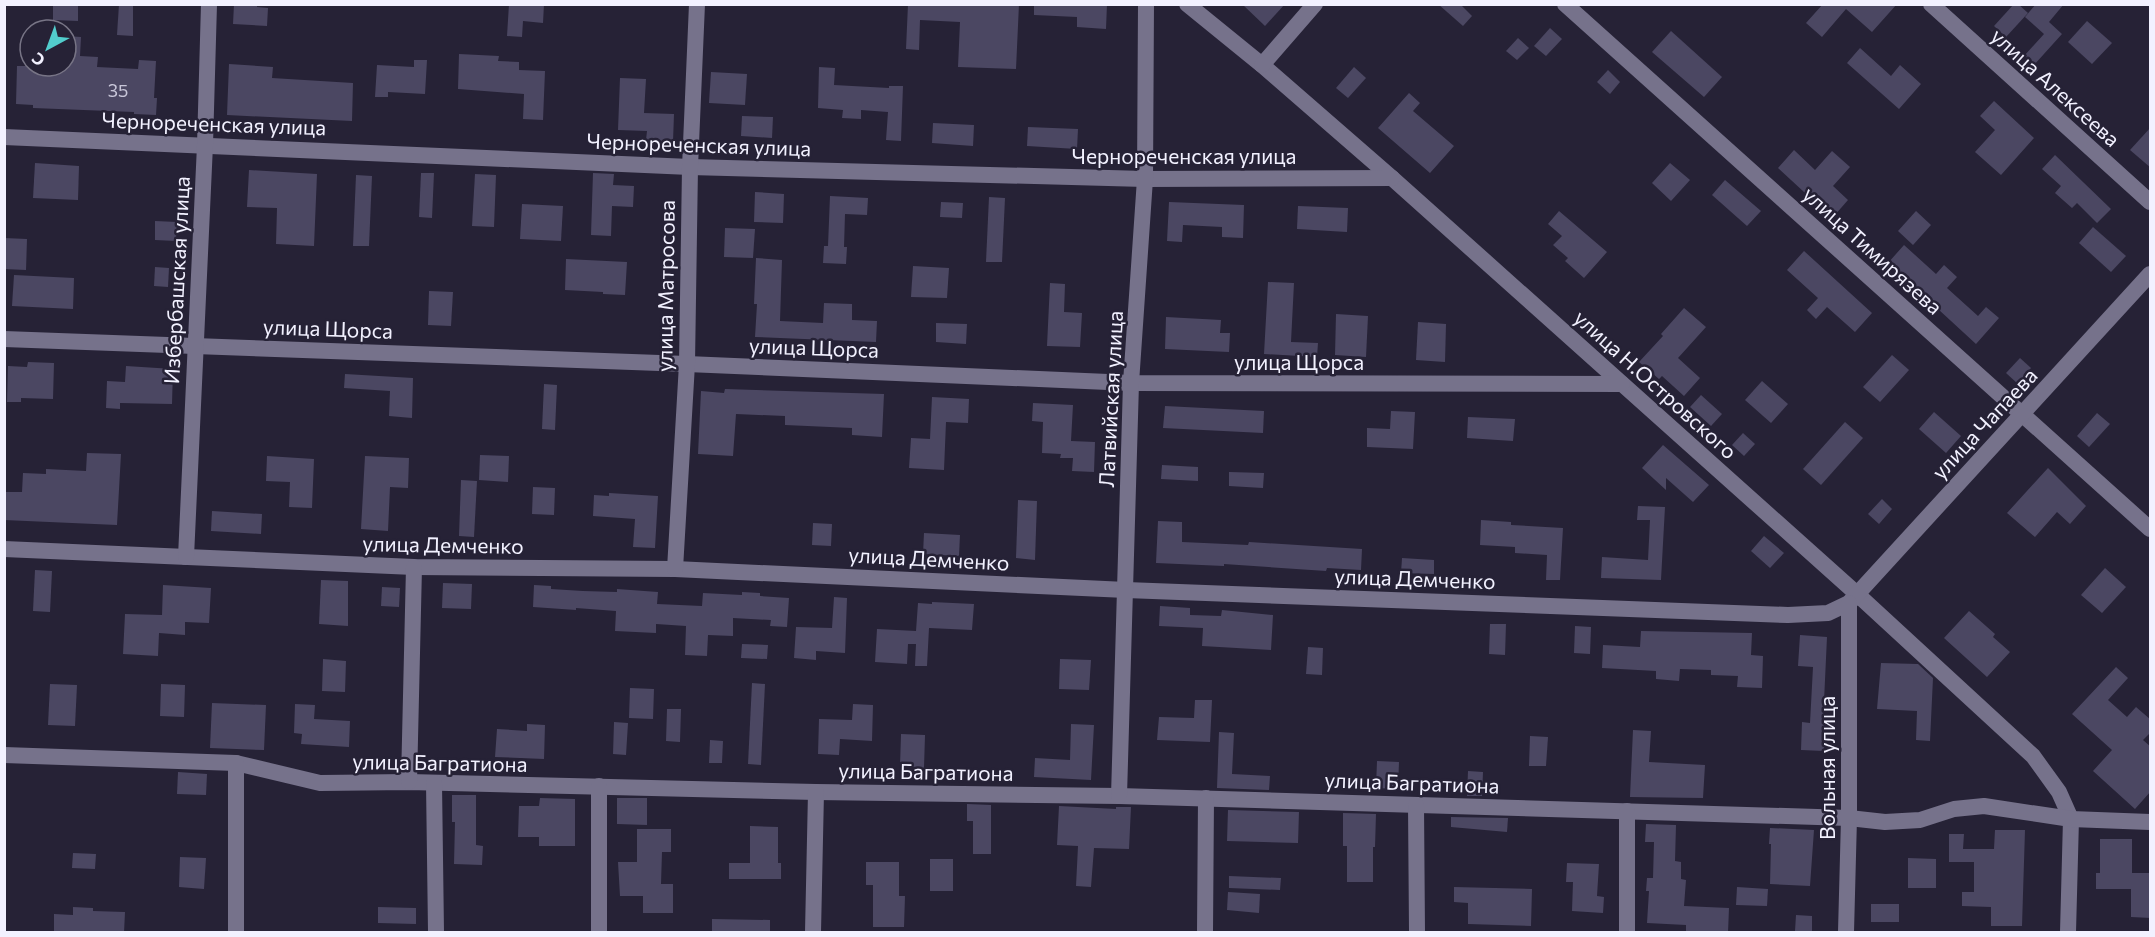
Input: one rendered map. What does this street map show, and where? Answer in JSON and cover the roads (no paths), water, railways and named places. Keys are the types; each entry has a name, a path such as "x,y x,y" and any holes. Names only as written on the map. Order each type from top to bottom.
{"street":[{"name":"Избербашская улица","path":"186,557 206,145 209,4"},
{"name":"улица Матросова","path":"675,569 687,364 690,167 697,4"},
{"name":"Латвийская улица","path":"1119,796 1131,383 1146,179 1146,4"},
{"name":"улица Н.Островского","path":"1187,4 1262,65 1392,178 1622,384 1853,598 2033,756 2059,792 2071,819"},
{"path":"1262,65 1315,4"},
{"name":"улица Тимирязева","path":"1564,4 2151,529"},
{"name":"улица Алексеева","path":"1931,4 2151,202"},
{"name":"Чернореченская улица","path":"4,137 690,167 1146,179 1392,178"},
{"name":"улица Чапаева","path":"1853,598 2151,274"},
{"name":"улица Щорса","path":"4,339 1131,383 1622,384"},
{"name":"улица Демченко","path":"4,549 414,567 675,569 1126,590 1788,615 1828,613 1853,598"},
{"path":"409,782 414,567"},
{"name":"Вольная улица","path":"1846,933 1853,598"},
{"name":"улица Багратиона","path":"4,755 236,763 320,783 409,782 816,792 1206,798 1849,818 1885,822 1920,820 1954,808 1984,807 2071,819"},
{"path":"236,763 236,933"},
{"path":"434,783 436,933"},
{"path":"599,786 599,933"},
{"path":"813,933 816,792"},
{"path":"1205,933 1206,798"},
{"path":"1416,805 1416,933"},
{"path":"1627,812 1627,933"},
{"path":"2068,933 2071,819 2151,822"}]}
